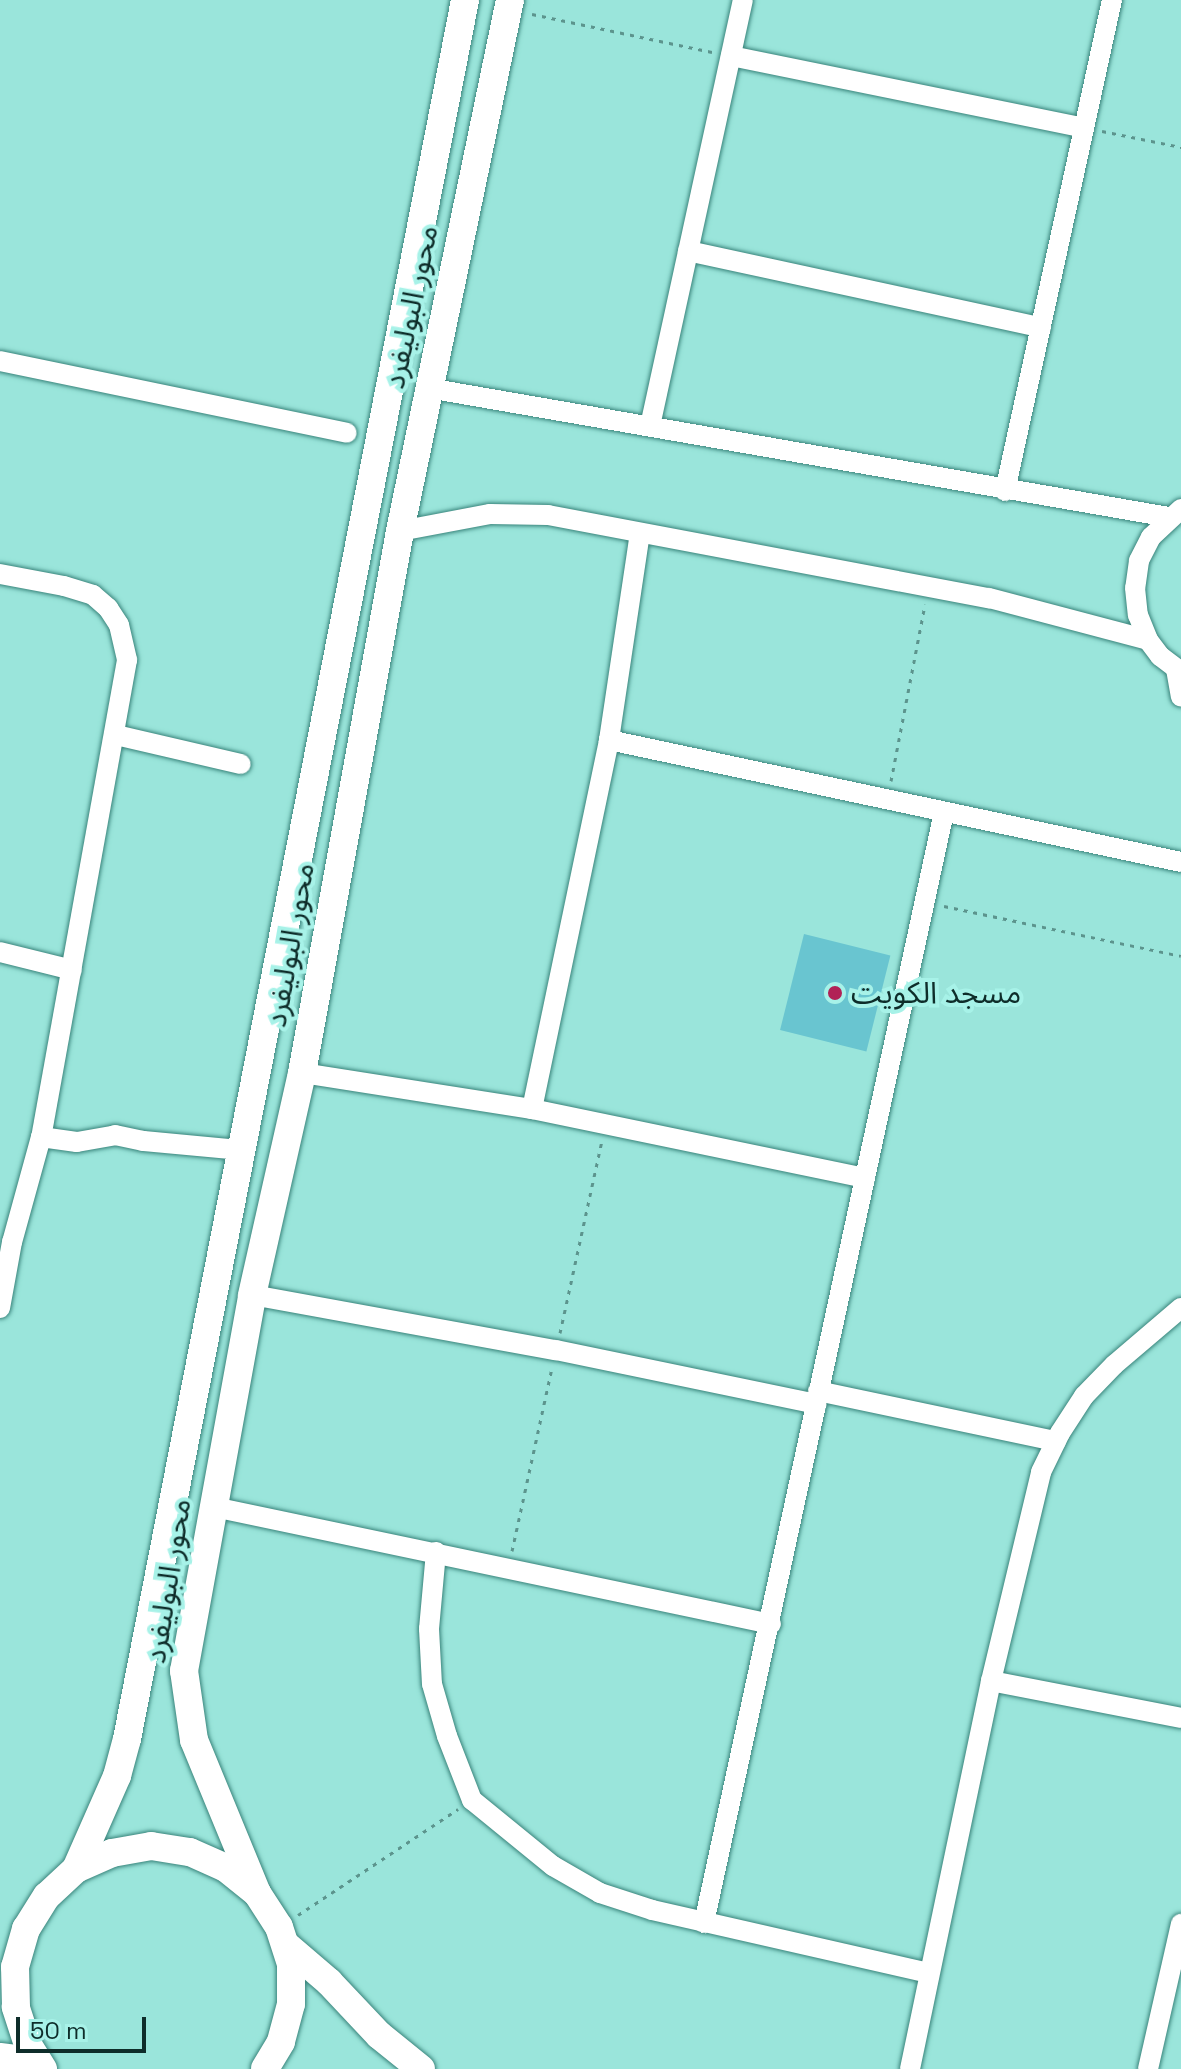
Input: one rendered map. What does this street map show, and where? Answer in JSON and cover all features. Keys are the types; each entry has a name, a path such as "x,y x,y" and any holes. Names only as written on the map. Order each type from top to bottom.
{"street":[{"name":"محور البوليفرد","path":"76,1869 117,1776 127,1739 465,0"},
{"path":"650,426 743,0"},
{"path":"1005,491 1112,0"},
{"name":"محور البوليفرد","path":"257,1893 194,1740 184,1671 252,1295 302,1073 400,531 509,5"},
{"path":"731,56 1084,128"},
{"path":"688,251 1041,327"},
{"path":"0,361 347,433"},
{"path":"428,388 1005,491 1175,513"},
{"path":"400,531 460,518 519,513 548,515 1043,610 1148,640"},
{"path":"1175,513 1151,537 1139,561 1136,601 1148,640 1178,670 1181,697"},
{"path":"532,1109 609,740 640,533"},
{"path":"0,574 93,595 108,608 125,641 127,660 116,735 41,1137 12,1242 1,1297"},
{"path":"116,735 241,764"},
{"path":"609,740 1181,862"},
{"path":"704,1923 944,812"},
{"path":"0,952 72,970"},
{"path":"302,1073 532,1109 865,1178"},
{"path":"41,1137 77,1142 115,1135 143,1141 240,1150"},
{"path":"252,1295 1056,1441"},
{"path":"910,2069 991,1681 1041,1472 1084,1396 1114,1365 1177,1316"},
{"path":"214,1507 771,1624"},
{"path":"436,1552 429,1629 432,1684 447,1736 472,1800 553,1866 600,1893 704,1923 929,1973"},
{"path":"991,1681 1181,1718"},
{"path":"40,2066 21,2026 14,1987 17,1958 13,1934 76,1869 131,1848 171,1848 209,1858 243,1879 257,1893 282,1936 292,1974 291,2004 281,2042 265,2069"},
{"path":"1148,2069 1173,2006 1181,1924"},
{"path":"282,1936 379,2035 421,2069"},
{"path":"0,2057 40,2066"}],"path":[{"path":"509,5 731,56"},
{"path":"1084,128 1181,147"},
{"path":"887,800 928,588"},
{"path":"924,902 1181,956"},
{"path":"282,1936 472,1800"}],"building":[{"name":"مسجد الكويت","path":"804,934 890,956 866,1052 780,1030"}],"place":[{"name":"مسجد الكويت","path":"835,993"}]}
